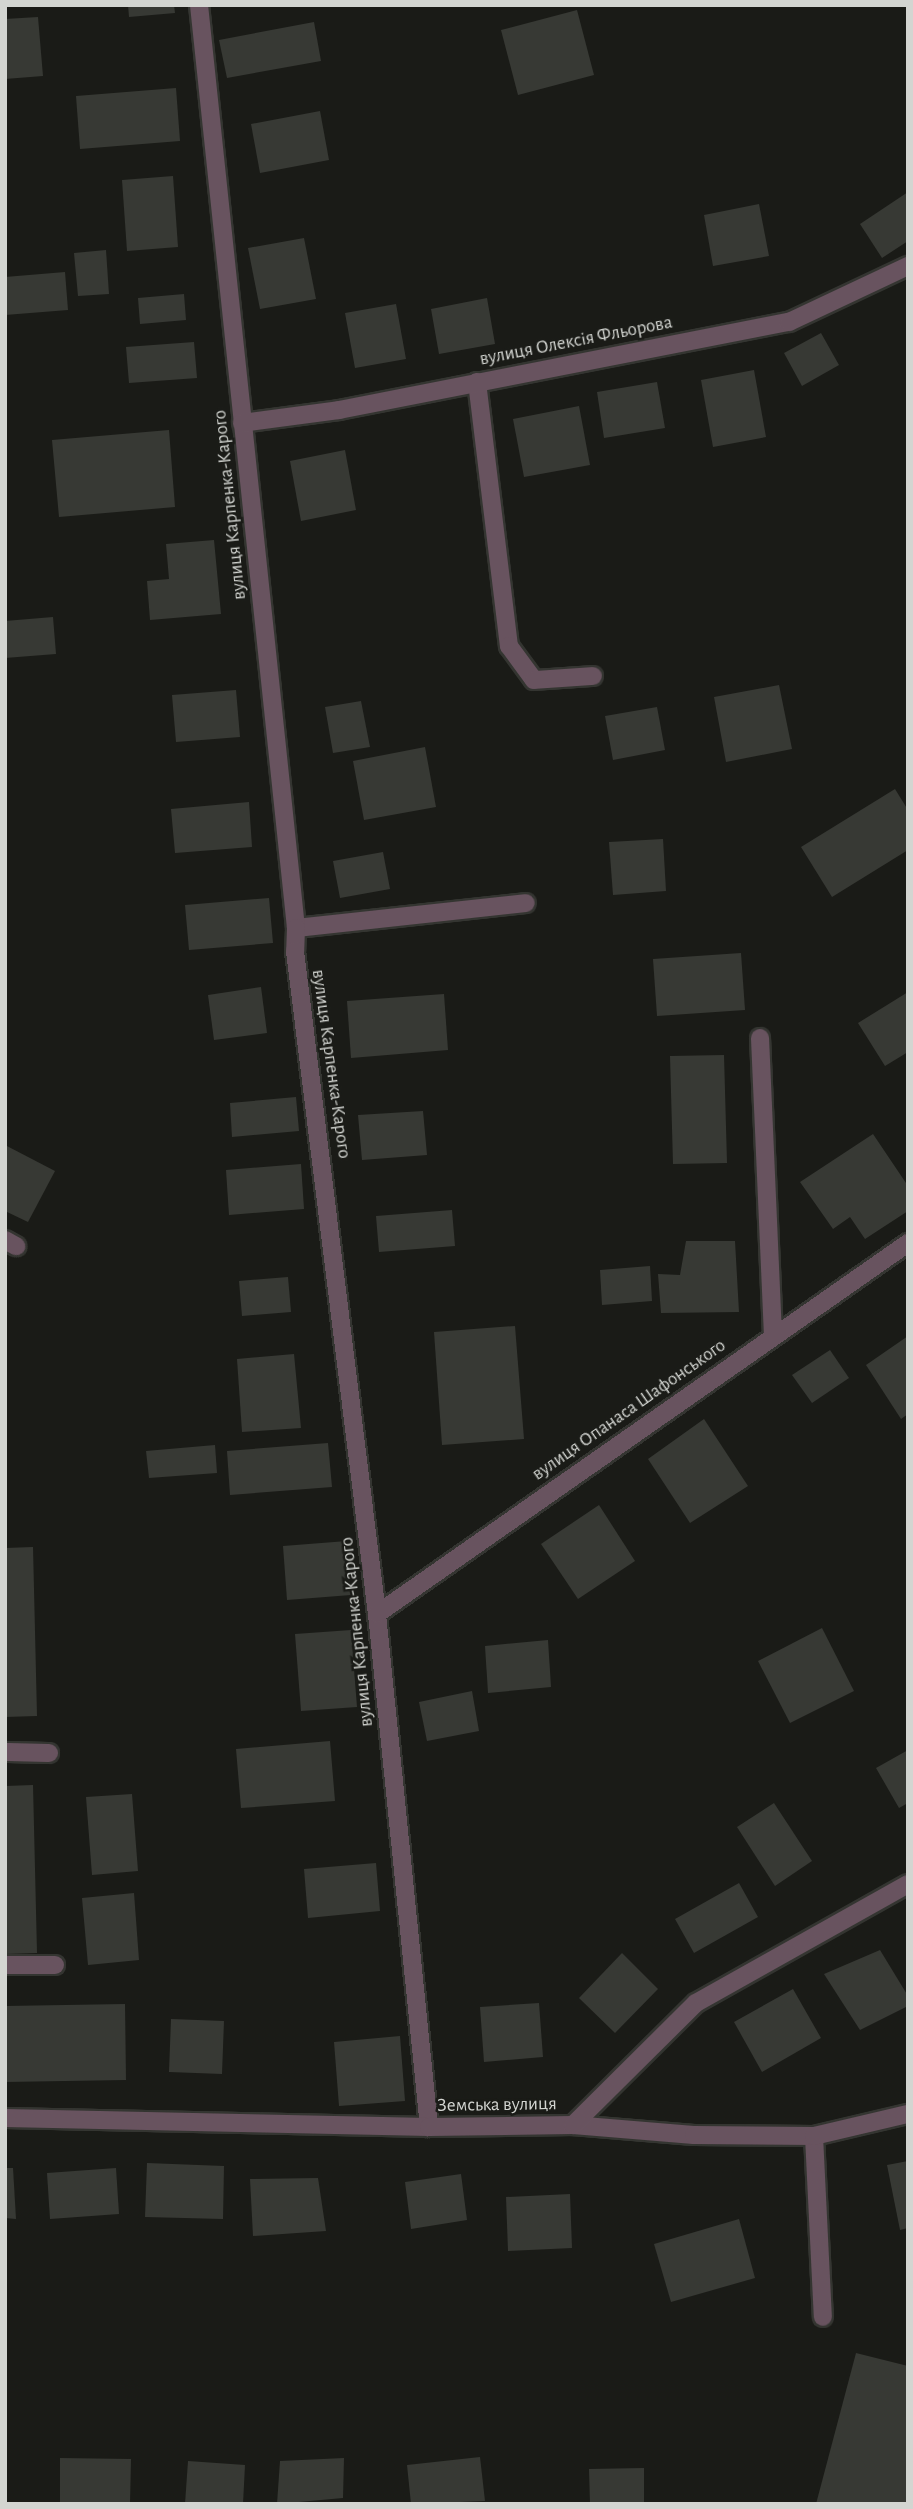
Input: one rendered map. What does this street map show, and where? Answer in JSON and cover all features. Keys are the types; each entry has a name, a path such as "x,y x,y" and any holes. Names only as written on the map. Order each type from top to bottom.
{"street":[{"name":"вулиця Карпенка-Карого","path":"199,5 296,928 295,951 377,1614 429,2127"},
{"name":"вулиця Олексія Фльорова","path":"242,424 339,410 789,322 908,265"},
{"path":"477,382 509,646 534,680 593,676"},
{"path":"296,928 526,903"},
{"path":"760,1038 773,1335"},
{"name":"вулиця Опанаса Шафонського","path":"377,1614 908,1243"},
{"path":"5,1752 49,1753"},
{"name":"Земська вулиця","path":"5,2118 429,2127 573,2125 696,2003 908,1884"},
{"path":"5,1965 55,1965"},
{"path":"573,2125 694,2135 814,2136 908,2114"},
{"path":"814,2136 823,2318"}],"building":[{"path":"128,5 174,5 175,13 129,17"},
{"path":"577,10 594,75 518,95 501,30"},
{"path":"38,17 43,76 5,79 5,19"},
{"path":"314,22 321,61 227,78 219,40"},
{"path":"176,88 180,141 80,149 76,96"},
{"path":"320,111 329,160 260,173 251,124"},
{"path":"173,176 178,247 127,251 122,180"},
{"path":"908,192 908,241 882,258 860,224"},
{"path":"759,204 769,256 713,266 704,215"},
{"path":"304,238 316,299 260,309 248,248"},
{"path":"106,250 109,294 78,296 74,253"},
{"path":"65,272 68,310 5,315 5,277"},
{"path":"184,294 186,320 140,324 138,298"},
{"path":"487,298 495,344 439,354 431,309"},
{"path":"396,304 406,359 355,368 345,313"},
{"path":"821,333 839,365 802,386 784,353"},
{"path":"194,342 197,378 129,383 126,347"},
{"path":"754,370 766,437 713,447 701,380"},
{"path":"657,382 665,428 604,438 597,392"},
{"path":"579,406 590,465 524,477 513,419"},
{"path":"169,430 175,507 59,517 52,440"},
{"path":"345,450 356,510 301,521 290,461"},
{"path":"214,540 221,614 150,620 147,581 169,579 166,544"},
{"path":"53,617 56,654 5,658 5,621"},
{"path":"779,685 792,749 726,762 714,697"},
{"path":"236,690 240,737 176,742 172,695"},
{"path":"361,701 370,747 333,753 325,707"},
{"path":"657,707 665,750 613,760 605,716"},
{"path":"425,747 436,807 364,820 353,761"},
{"path":"895,789 908,810 908,850 832,897 801,847"},
{"path":"249,802 252,847 175,853 171,809"},
{"path":"663,839 666,891 613,895 609,842"},
{"path":"383,852 390,889 340,898 333,861"},
{"path":"269,898 273,943 189,950 185,905"},
{"path":"741,953 745,1010 657,1016 653,959"},
{"path":"261,987 267,1033 214,1040 208,995"},
{"path":"908,992 908,1052 885,1066 858,1023"},
{"path":"444,994 448,1050 351,1058 347,1001"},
{"path":"724,1055 727,1163 673,1164 670,1056"},
{"path":"296,1097 299,1131 232,1137 230,1103"},
{"path":"423,1111 427,1155 362,1160 358,1115"},
{"path":"873,1134 908,1186 908,1211 865,1239 850,1217 833,1229 800,1182"},
{"path":"5,1145 55,1171 28,1222 5,1211"},
{"path":"301,1164 304,1209 229,1215 226,1170"},
{"path":"452,1210 455,1246 379,1252 376,1216"},
{"path":"686,1241 735,1241 739,1312 661,1313 658,1274 680,1275"},
{"path":"650,1266 652,1301 602,1305 600,1270"},
{"path":"288,1277 291,1312 242,1316 239,1281"},
{"path":"515,1326 524,1439 442,1445 434,1332"},
{"path":"908,1336 908,1414 901,1419 866,1365"},
{"path":"830,1350 849,1378 812,1403 792,1375"},
{"path":"294,1354 301,1428 242,1432 237,1359"},
{"path":"704,1419 748,1486 690,1523 648,1459"},
{"path":"328,1443 332,1487 230,1495 227,1451"},
{"path":"215,1445 217,1473 149,1478 146,1451"},
{"path":"599,1505 635,1561 578,1599 541,1544"},
{"path":"347,1541 351,1595 287,1600 283,1546"},
{"path":"33,1547 37,1716 5,1717 5,1548"},
{"path":"822,1628 854,1691 790,1723 758,1661"},
{"path":"351,1630 357,1707 301,1711 295,1634"},
{"path":"548,1640 551,1687 488,1693 485,1646"},
{"path":"472,1691 479,1731 427,1741 419,1702"},
{"path":"330,1741 335,1801 241,1808 236,1749"},
{"path":"908,1750 908,1803 899,1808 876,1768"},
{"path":"33,1785 37,1953 5,1954 5,1786"},
{"path":"132,1794 138,1871 92,1875 86,1797"},
{"path":"774,1803 812,1861 775,1886 737,1827"},
{"path":"376,1863 380,1911 308,1918 304,1869"},
{"path":"739,1883 758,1917 694,1953 675,1919"},
{"path":"134,1893 139,1960 88,1965 82,1898"},
{"path":"880,1950 908,1996 908,2006 860,2030 824,1974"},
{"path":"622,1953 658,1989 615,2033 579,1998"},
{"path":"793,1989 821,2038 762,2072 734,2022"},
{"path":"539,2003 543,2057 484,2062 480,2007"},
{"path":"125,2004 126,2080 5,2082 5,2006"},
{"path":"171,2019 224,2021 222,2074 169,2072"},
{"path":"400,2036 405,2101 339,2106 334,2042"},
{"path":"908,2161 908,2228 900,2230 887,2165"},
{"path":"147,2163 224,2166 223,2219 145,2217"},
{"path":"5,2168 13,2168 16,2219 5,2218"},
{"path":"116,2168 119,2214 50,2219 47,2173"},
{"path":"461,2174 467,2220 411,2229 405,2182"},
{"path":"318,2178 326,2231 253,2236 250,2179"},
{"path":"570,2194 572,2248 508,2251 506,2197"},
{"path":"739,2219 755,2278 671,2302 654,2244"},
{"path":"856,2353 908,2366 908,2504 816,2504"},
{"path":"480,2457 485,2501 411,2504 407,2465"},
{"path":"60,2458 131,2459 130,2504 60,2504"},
{"path":"344,2458 343,2498 277,2504 280,2461"},
{"path":"188,2461 245,2465 243,2504 185,2504"},
{"path":"644,2468 644,2504 590,2504 589,2469"}]}
